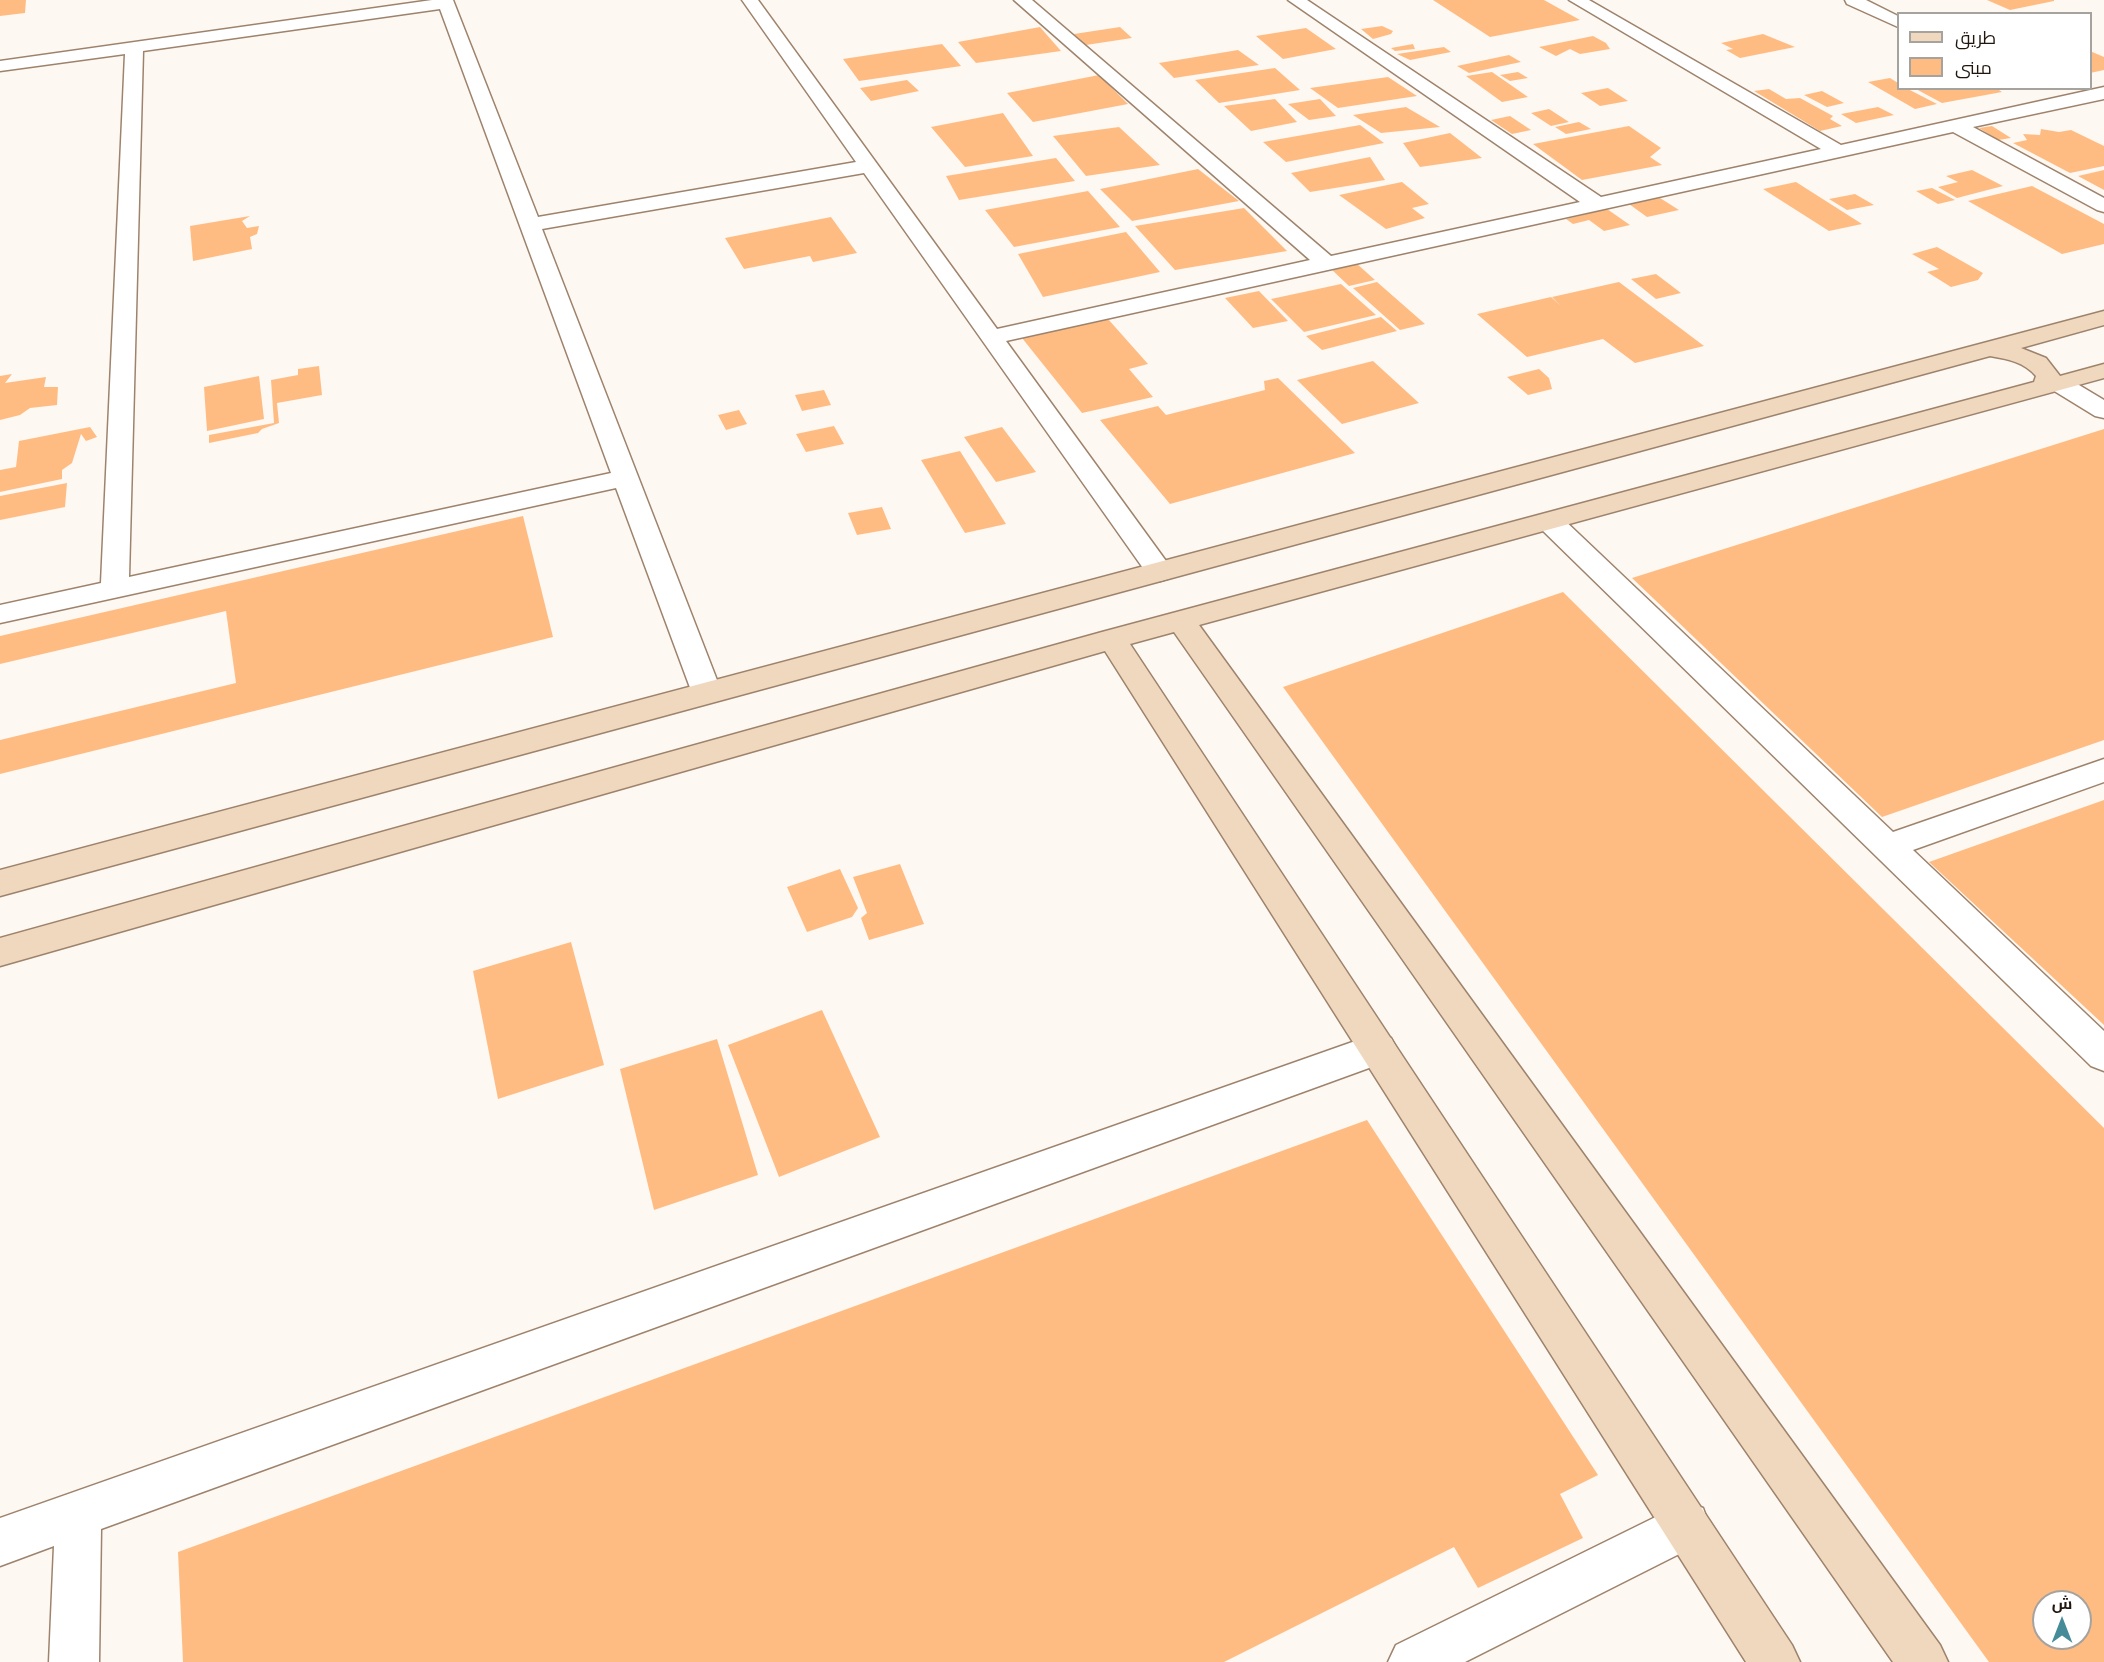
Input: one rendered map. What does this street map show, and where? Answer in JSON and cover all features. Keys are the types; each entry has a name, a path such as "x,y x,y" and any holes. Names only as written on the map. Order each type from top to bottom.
{"main road":[{"path":"0,883 2104,318"},
{"path":"1988,349 2015,352 2031,358 2043,368 2052,386"},
{"path":"0,951 1112,639 2104,371"},
{"path":"1181,621 1923,1662"},
{"path":"1112,639 1774,1662"}],"street":[{"path":"750,0 1160,572"},
{"path":"1022,0 1326,263"},
{"path":"1296,0 1598,204"},
{"path":"1577,0 1838,151"},
{"path":"1853,0 1897,21"},
{"path":"0,66 445,2 707,693"},
{"path":"116,589 134,47"},
{"path":"2039,90 2063,102"},
{"path":"991,337 2104,93"},
{"path":"1955,125 2104,206"},
{"path":"530,225 869,166"},
{"path":"2052,386 2104,411"},
{"path":"0,614 625,478"},
{"path":"1550,522 2104,1055"},
{"path":"1886,847 2104,770"},
{"path":"0,1542 1378,1049"},
{"path":"74,1662 78,1514"},
{"path":"1413,1662 1686,1525"}],"building":[{"path":"0,0 26,0 25,13 0,16"},
{"path":"1433,0 1544,0 1580,20 1490,37"},
{"path":"1987,0 2054,0 2054,1 2010,10"},
{"path":"1382,26 1393,31 1391,34 1373,39 1361,29"},
{"path":"1040,27 1061,51 976,63 958,42"},
{"path":"1120,27 1132,38 1086,45 1074,34"},
{"path":"1306,28 1336,49 1283,59 1256,36"},
{"path":"1763,34 1795,47 1740,58 1726,50 1733,49 1721,43"},
{"path":"1593,36 1606,43 1610,49 1580,54 1570,49 1556,56 1539,47"},
{"path":"942,44 961,66 859,81 843,59"},
{"path":"1413,44 1415,49 1395,51 1391,48"},
{"path":"1444,47 1451,52 1410,60 1397,54"},
{"path":"1238,50 1259,65 1174,78 1159,63"},
{"path":"2092,52 2104,57 2104,70 2092,73"},
{"path":"1509,55 1521,62 1469,73 1457,66"},
{"path":"1275,68 1300,90 1219,103 1195,80"},
{"path":"1492,72 1528,97 1502,102 1466,76"},
{"path":"1518,72 1528,78 1510,81 1500,75"},
{"path":"1099,75 1128,104 1033,122 1007,93"},
{"path":"1388,77 1417,96 1338,108 1310,88"},
{"path":"1890,78 1897,82 1897,90 1910,90 1937,104 1915,109 1868,82"},
{"path":"907,80 919,91 871,101 860,88"},
{"path":"1608,88 1628,101 1600,106 1581,93"},
{"path":"1769,89 1786,99 1800,98 1833,116 1830,119 1842,126 1820,131 1754,91"},
{"path":"1918,90 1999,90 2002,92 1942,103"},
{"path":"1822,91 1844,103 1827,107 1804,95"},
{"path":"1275,99 1297,122 1251,131 1224,106"},
{"path":"1320,99 1336,116 1309,120 1288,104"},
{"path":"1406,107 1440,127 1381,133 1353,115"},
{"path":"1878,107 1894,115 1856,123 1841,114"},
{"path":"1549,109 1569,122 1551,126 1531,113"},
{"path":"1003,113 1033,156 965,167 931,127"},
{"path":"1510,116 1531,130 1512,134 1491,120"},
{"path":"1579,122 1591,129 1566,134 1555,127"},
{"path":"1360,125 1384,143 1286,162 1263,142"},
{"path":"1629,126 1661,148 1650,157 1662,165 1582,180 1533,144"},
{"path":"1992,126 2011,138 1998,140 1979,128"},
{"path":"1119,127 1160,165 1086,176 1053,136"},
{"path":"2041,129 2059,132 2071,130 2104,146 2104,166 2070,173 2013,143 2027,140 2023,134 2040,135"},
{"path":"1450,133 1482,158 1420,167 1403,143"},
{"path":"1370,157 1385,180 1310,192 1291,173"},
{"path":"1056,158 1075,181 959,200 946,176"},
{"path":"1198,169 1239,201 1132,221 1100,189"},
{"path":"1972,170 2003,186 1957,198 1938,187 1958,182 1946,176"},
{"path":"2104,170 2104,190 2078,176"},
{"path":"1402,182 1429,204 1412,208 1425,218 1386,229 1339,195"},
{"path":"1796,182 1862,224 1829,231 1763,189"},
{"path":"2032,186 2104,224 2104,244 2062,254 1968,201"},
{"path":"1932,188 1955,200 1938,204 1916,191"},
{"path":"1088,191 1120,227 1014,247 985,210"},
{"path":"1855,194 1874,205 1847,210 1829,199"},
{"path":"1660,198 1679,210 1647,217 1629,204"},
{"path":"1244,208 1287,251 1175,270 1135,226"},
{"path":"1607,209 1630,225 1604,231 1589,220 1573,224 1566,219"},
{"path":"250,216 242,221 247,228 259,226 257,234 250,237 252,249 193,261 190,226"},
{"path":"831,217 857,253 813,262 810,256 744,269 725,238"},
{"path":"1126,232 1160,272 1043,297 1018,254"},
{"path":"1937,247 1983,273 1978,280 1951,287 1927,272 1939,269 1912,254"},
{"path":"1356,263 1375,280 1349,286 1330,268"},
{"path":"1656,274 1681,293 1656,299 1631,279"},
{"path":"1377,282 1425,324 1400,330 1353,288"},
{"path":"1619,282 1704,346 1635,363 1603,339 1527,357 1477,314 1551,297 1561,306 1552,297"},
{"path":"1341,284 1376,315 1304,332 1271,299"},
{"path":"1259,291 1288,321 1253,328 1225,298"},
{"path":"1381,317 1397,331 1322,350 1306,336"},
{"path":"1108,319 1148,364 1129,369 1153,397 1082,413 1022,338"},
{"path":"1373,361 1419,403 1342,424 1297,380"},
{"path":"319,366 322,395 277,403 279,423 262,429 258,433 209,443 209,435 274,423 271,380 298,375 298,369"},
{"path":"1539,369 1549,378 1552,389 1528,395 1507,377"},
{"path":"12,374 5,383 46,377 44,387 58,387 57,405 30,408 20,415 0,420 0,376"},
{"path":"259,376 264,419 207,431 204,387"},
{"path":"1278,378 1355,453 1170,504 1100,420 1158,406 1166,415 1265,390 1264,381"},
{"path":"824,390 831,405 802,411 795,395"},
{"path":"739,410 747,424 726,430 718,415"},
{"path":"834,426 844,444 806,452 796,434"},
{"path":"90,427 97,437 86,441 81,434 72,463 62,470 62,479 0,492 0,470 16,467 19,441"},
{"path":"1002,427 1036,472 996,482 964,437"},
{"path":"2104,429 2104,740 1882,817 1632,578"},
{"path":"960,451 1006,524 965,533 921,460"},
{"path":"67,483 65,507 0,520 0,496"},
{"path":"882,507 891,529 857,535 848,513"},
{"path":"523,516 553,637 0,774 0,740 236,683 226,611 0,664 0,636"},
{"path":"1563,592 2104,1128 2104,1662 1989,1662 1283,687"},
{"path":"2104,800 2104,1025 1929,862"},
{"path":"900,864 924,924 869,940 861,918 867,913 853,877"},
{"path":"840,869 858,908 852,917 807,932 787,887"},
{"path":"571,942 604,1065 498,1099 473,971"},
{"path":"822,1010 880,1137 779,1177 728,1045"},
{"path":"717,1039 758,1175 654,1210 620,1069"},
{"path":"1367,1120 1598,1475 1560,1494 1583,1538 1478,1588 1454,1547 1224,1662 183,1662 178,1552"}]}
